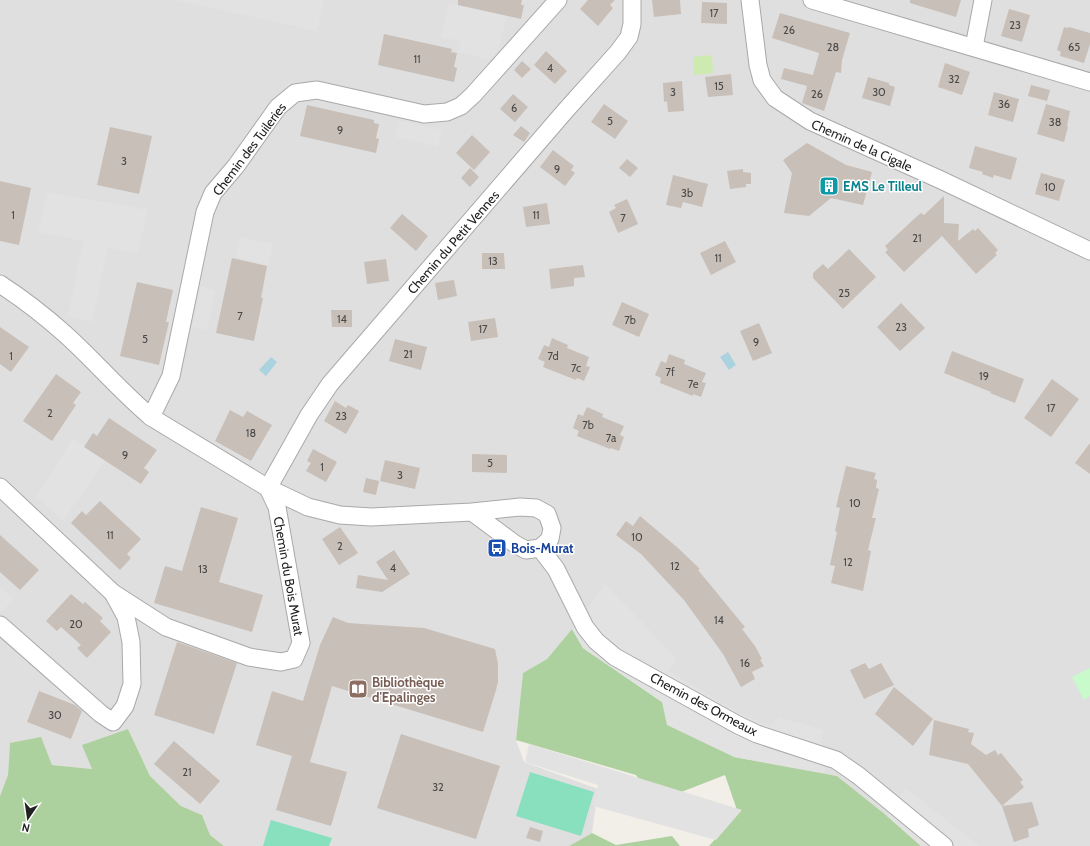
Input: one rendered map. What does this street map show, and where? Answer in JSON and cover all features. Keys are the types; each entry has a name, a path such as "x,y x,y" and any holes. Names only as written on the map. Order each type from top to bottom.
{"street":[{"name":"Chemin des Tuileries","path":"151,417 171,376 206,212 213,193 236,166 278,107 295,93 317,90 424,114 447,112 461,106 473,95 558,0"},
{"name":"Chemin du Petit Vennes","path":"268,488 309,415 330,384 629,37 632,24 632,0"},
{"name":"Chemin de la Cigale","path":"750,0 758,65 762,80 775,98 810,121 940,180 1090,251"},
{"path":"812,0 1090,82"},
{"path":"974,47 983,0"},
{"path":"0,284 26,301 66,335 134,403 151,417 268,488 308,507 340,515 371,517 472,512 520,507 536,508 547,514 552,528 550,539 540,548 526,550 515,544 472,512"},
{"name":"Chemin du Bois Murat","path":"0,487 113,593 166,627 249,657 281,662 294,659 301,643 277,507 268,488"},
{"name":"Chemin des Ormeaux","path":"540,548 556,569 585,627 596,641 615,657 757,734 836,760 859,776 944,846"},
{"name":"Chemin du Bois Murat","path":"0,625 101,714 113,722 125,706 132,684 131,642 126,616 113,593"}],"shaded area":[{"path":"0,0 1090,0 1090,846 921,846 837,776 734,757 572,629 547,659 523,673 516,740 524,762 598,789 592,833 569,846 224,846 210,835 202,815 181,806 150,776 128,729 92,769 52,765 10,743 8,775 0,796"},
{"path":"175,0 324,0 317,31"},
{"path":"448,3 507,16 499,49 490,60 459,52 460,41 441,37"},
{"path":"399,120 442,130 438,147 395,137"},
{"path":"47,192 148,210 138,254 108,247 92,322 68,317 83,241 38,232"},
{"path":"240,237 273,244 269,265 236,257"},
{"path":"201,286 216,290 207,331 192,327"},
{"path":"73,438 105,461 63,521 36,496"},
{"path":"605,584 677,659 669,671 740,714 769,726 779,717 823,730 821,742 827,763 824,773 734,757 667,725 662,702 583,648 572,629"},
{"path":"0,587 14,599 0,613"},
{"path":"529,744 742,810 716,840 593,806 598,785 525,762"},
{"path":"906,788 979,846 921,846 887,816"}],"green space":[{"path":"712,55 713,73 694,75 693,57"},
{"path":"572,629 583,648 662,702 734,757 837,776 887,816 921,846 709,846 738,813 725,775 671,796 648,792 636,775 516,740 523,673 547,659"},
{"path":"1090,668 1090,696 1084,700 1072,677"},
{"path":"128,729 150,776 181,806 202,815 210,835 224,846 0,846 0,796 8,775 10,743 41,737 52,765 92,769 82,745"},
{"path":"530,772 594,792 581,836 516,816"},
{"path":"271,820 332,838 329,846 263,846"},
{"path":"592,833 616,845 672,836 680,846 569,846"}],"water":[{"path":"728,352 736,365 729,370 720,357"},
{"path":"271,357 277,362 266,376 259,370"}],"building":[{"path":"458,0 522,0 521,5 524,5 521,19 458,5"},
{"path":"588,0 615,0 610,5 613,8 598,26 580,9"},
{"path":"652,0 680,0 681,14 654,17"},
{"path":"910,0 961,0 956,17 910,3"},
{"path":"702,2 727,3 727,24 701,23"},
{"path":"1009,9 1030,15 1022,42 1001,36"},
{"path":"780,13 850,33 842,60 841,73 836,72 824,111 802,103 807,86 781,79 784,68 813,75 819,53 772,38"},
{"path":"1064,27 1090,33 1090,44 1084,63 1060,56 1061,52 1057,50"},
{"path":"384,34 452,49 451,52 457,53 454,67 457,68 454,82 378,65"},
{"path":"546,51 567,71 555,84 534,65"},
{"path":"522,61 531,69 522,78 514,70"},
{"path":"945,63 970,72 962,95 938,87"},
{"path":"731,74 733,95 708,97 705,77"},
{"path":"868,77 889,83 889,85 895,87 890,106 862,98"},
{"path":"682,81 684,111 668,112 667,101 664,102 663,83"},
{"path":"1031,85 1050,90 1047,101 1028,96"},
{"path":"994,92 1019,99 1013,122 988,115"},
{"path":"513,94 528,107 515,122 500,109"},
{"path":"604,104 628,121 615,139 591,122"},
{"path":"1046,104 1070,111 1064,142 1037,134"},
{"path":"307,105 374,120 374,123 379,124 376,138 379,139 376,153 300,136"},
{"path":"521,126 530,133 524,142 513,135"},
{"path":"110,127 152,136 139,194 97,185"},
{"path":"472,135 490,152 474,170 456,153"},
{"name":"EMS Le Tilleul","path":"807,143 846,165 872,172 863,205 831,198 809,216 784,213 792,173 783,160"},
{"path":"975,146 1017,158 1011,180 994,175 993,178 982,174 983,172 969,168"},
{"path":"553,150 574,166 571,170 575,173 565,186 540,167"},
{"path":"627,159 638,168 630,177 619,168"},
{"path":"470,168 479,177 470,187 461,178"},
{"path":"743,169 743,172 751,173 751,184 746,184 746,187 730,189 727,171"},
{"path":"1041,173 1065,180 1059,201 1035,194"},
{"path":"673,175 708,184 702,207 683,202 681,208 666,205"},
{"path":"0,181 31,188 19,245 0,241"},
{"path":"944,196 944,223 959,224 958,241 973,229 975,231 978,228 998,250 995,253 997,255 976,274 942,236 904,272 885,252 888,250 885,246 921,213 924,215"},
{"path":"627,199 638,224 618,233 609,212 616,208 614,205"},
{"path":"547,203 550,224 526,227 523,207"},
{"path":"402,214 428,236 416,251 390,228"},
{"path":"725,241 736,262 711,275 700,253"},
{"path":"849,249 876,277 843,309 813,278 813,273 823,264 828,269"},
{"path":"482,253 504,253 505,269 482,269"},
{"path":"232,258 267,266 261,298 263,298 254,341 216,333"},
{"path":"386,259 389,281 367,284 364,262"},
{"path":"583,265 585,277 574,278 574,286 551,289 549,269"},
{"path":"454,280 457,296 438,300 435,283"},
{"path":"137,282 173,290 166,322 169,322 159,365 120,356"},
{"path":"622,302 649,314 639,337 612,325"},
{"path":"901,303 925,328 900,351 877,327"},
{"path":"331,310 352,310 352,327 332,327"},
{"path":"495,318 498,337 471,341 468,322"},
{"path":"759,323 772,353 753,361 740,331"},
{"path":"0,327 29,347 11,372 0,364"},
{"path":"552,338 568,345 567,348 589,357 586,366 590,367 584,381 577,378 576,380 543,367 545,362 538,359 544,345 549,347"},
{"path":"395,339 427,347 421,370 389,361"},
{"path":"952,351 1024,379 1015,403 944,373"},
{"path":"669,354 685,360 684,364 706,373 702,382 706,383 701,397 693,394 693,396 660,383 661,378 655,375 661,361 666,363"},
{"path":"56,374 81,392 73,403 76,405 52,441 23,421"},
{"path":"1052,379 1079,399 1051,437 1024,418"},
{"path":"335,401 346,408 348,405 359,411 346,434 324,421"},
{"path":"587,407 603,414 602,417 624,426 620,435 624,437 619,451 577,436 579,431 573,428 578,414 583,416"},
{"path":"230,410 243,417 247,411 272,425 251,461 215,441"},
{"path":"109,418 157,450 144,468 149,472 141,484 84,447 93,433 97,436"},
{"path":"1090,443 1090,474 1075,463"},
{"path":"313,449 337,462 326,482 306,471 311,463 307,461"},
{"path":"472,454 507,455 507,473 472,472"},
{"path":"385,460 420,468 415,489 380,481"},
{"path":"846,466 876,473 874,479 877,480 876,488 879,489 872,518 876,518 868,550 871,551 863,591 831,583 835,566 830,565 840,508 836,507"},
{"path":"366,478 379,481 376,495 363,492"},
{"path":"100,501 141,539 127,554 131,558 120,570 71,523 82,511 86,515"},
{"path":"201,507 238,518 219,582 263,595 252,632 154,603 165,566 182,571"},
{"path":"640,516 700,569 698,570 745,627 742,629 755,646 764,666 752,672 755,679 741,687 723,654 684,600 641,554 616,535 626,521 633,526"},
{"path":"340,527 358,553 339,565 322,539"},
{"path":"0,535 39,570 20,590 0,572"},
{"path":"394,550 410,574 382,592 356,588 358,575 388,580 376,562"},
{"path":"71,594 83,604 85,602 103,618 100,621 111,632 87,658 77,648 81,645 61,627 57,631 46,621"},
{"path":"333,617 348,623 424,628 495,649 498,664 498,682 483,732 332,686 310,762 347,772 331,826 276,810 292,756 256,745 272,691 303,701 320,645"},
{"path":"177,642 237,663 214,734 154,715"},
{"path":"865,663 869,669 881,663 894,685 864,699 850,670"},
{"path":"894,687 933,719 913,746 875,714"},
{"path":"39,691 75,705 82,711 71,739 27,722"},
{"path":"934,720 969,729 968,732 974,733 971,744 986,755 995,750 998,755 1001,753 1023,780 1020,782 1024,787 1002,806 968,764 929,755"},
{"path":"401,734 500,766 476,839 377,808"},
{"path":"174,741 220,781 200,804 154,764"},
{"path":"1032,802 1039,825 1028,829 1029,837 1014,842 1002,806"},
{"path":"530,827 543,831 540,842 526,838"}],"place":[{"name":"EMS Le Tilleul","path":"829,186"},
{"name":"Bois-Murat","path":"497,548"},
{"name":"Bibliothèque d'Epalinges","path":"358,689"}]}
